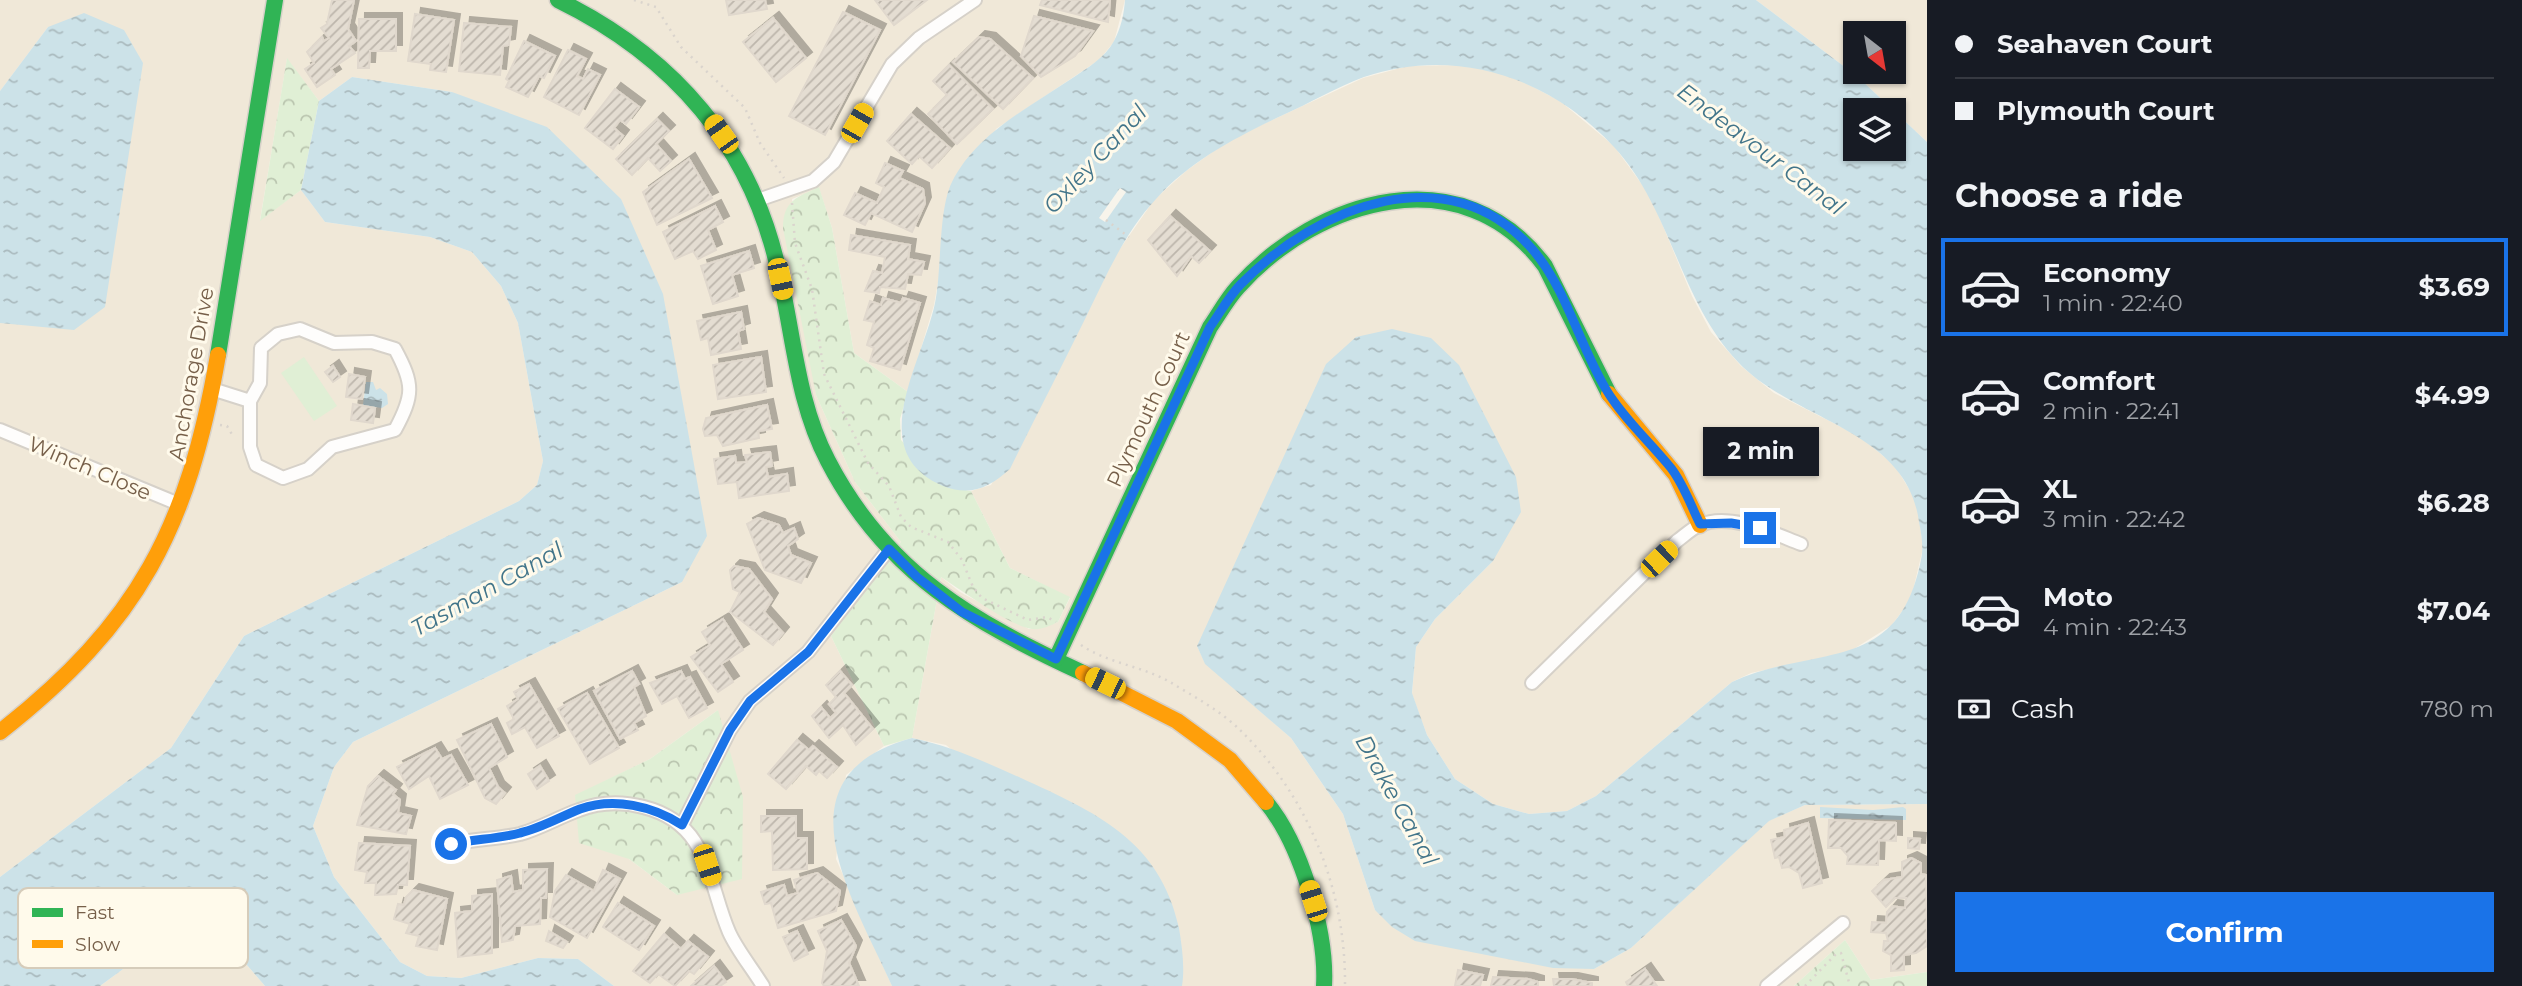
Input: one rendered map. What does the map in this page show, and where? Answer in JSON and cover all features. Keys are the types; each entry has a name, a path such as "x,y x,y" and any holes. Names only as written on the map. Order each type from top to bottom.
{"street":[{"name":"Anchorage Drive","path":"0,732 44,699 75,670 121,614 153,566 193,477 207,421 275,0"},
{"path":"558,0 612,30 656,59 696,100 733,152 758,200 775,254 805,403 818,437 838,479 889,549 917,577 962,612 1180,720 1214,744 1254,784 1279,820 1301,864 1319,920 1324,986"},
{"path":"758,200 813,181 834,162 892,64 919,38 975,0"},
{"name":"Plymouth Court","path":"1056,659 1210,327 1239,286 1279,250 1315,228 1375,202 1427,195 1479,207 1511,228 1534,252 1552,279 1590,363 1614,402 1672,471 1700,524"},
{"path":"300,329 334,343 372,342 396,349 409,375 410,402 396,430 332,447 308,469 283,478 256,465 250,447 251,438 250,401 260,383 261,348 278,334 300,329"},
{"path":"212,389 250,401"},
{"name":"Winch Close","path":"0,430 181,505"},
{"path":"1532,683 1677,541 1700,524 1731,523 1760,528 1801,544"},
{"path":"682,825 730,730 750,701 808,652 889,549"},
{"path":"451,844 517,834 582,808 611,804 638,806 665,814 682,825 707,865 729,933 763,986"},
{"path":"1767,986 1843,923"}],"path":[{"path":"634,0 656,7 681,47 745,108 760,143 792,188 795,243 812,289 824,374 868,463 889,486 901,517 911,527 948,542 962,560 973,587 982,597 1028,620 1047,617 1069,629 1082,647 1166,680 1240,729 1264,757 1312,830 1333,884 1345,963 1345,986"},
{"path":"1106,220 1129,237"},
{"path":"207,421 228,426 235,443 251,438"},
{"path":"1805,986 1836,954 1841,953 1850,986"}],"shaded area":[{"path":"0,0 1125,0 1114,42 1099,60 996,129 941,265 934,305 908,392 854,353 832,228 819,188 792,199 816,395 855,482 901,542 831,636 884,746 846,775 836,859 892,986 614,986 578,959 538,958 461,978 427,976 400,962 334,877 313,826 334,767 353,742 682,582 452,92 352,77 319,101 287,59 260,220 301,190 325,222 430,237 472,252 501,286 518,323 543,461 537,485 519,501 244,636 171,748 0,877 0,323 34,324 48,27 0,91","holes":["718,710 677,895 629,859 575,796 650,759"]},
{"path":"1756,0 1927,0 1927,142 1906,122 1906,98 1880,98 1865,84 1906,84 1906,21 1843,21 1843,66"},
{"path":"1462,65 1508,74 1560,101 1614,146 1651,197 1692,296 1711,332 1741,366 1774,393 1861,437 1895,466 1917,502 1923,548 1911,599 1892,625 1849,652 1751,673 1732,682 1596,796 1567,811 1529,814 1493,804 1455,779 1427,735 1412,694 1416,647 1435,619 1493,561 1197,646 1205,663 1291,738 1343,814 1375,910 1594,969 1631,948 1768,821 1805,805 1927,804 1927,972 1871,980 1845,940 1794,986 1182,986 1181,940 946,745 912,738 941,577 960,592 1029,629 1058,622 1070,598 1010,568 971,491 991,485 1117,253 1154,200 1186,171 1229,140 1363,78 1408,66"},
{"path":"248,966 265,986 100,986 125,968"}],"green space":[{"path":"287,58 319,101 301,190 260,221"},
{"path":"819,187 832,228 854,353 908,392 900,419 901,440 947,487 971,491 1010,568 1070,597 1058,622 1032,629 999,615 941,577 912,738 884,746 831,636 901,542 855,482 816,395 783,228 786,212 793,201"},
{"path":"304,357 337,406 314,421 281,373"},
{"path":"718,710 743,797 742,879 677,895 629,859 579,843 575,795 650,759"},
{"path":"1845,940 1871,980 1927,972 1927,986 1794,986"}],"water":[{"path":"1125,0 1756,0 1843,66 1843,84 1865,84 1880,98 1843,98 1843,161 1906,161 1906,122 1927,142 1927,804 1805,805 1769,821 1631,948 1594,969 1553,968 1415,941 1392,927 1375,910 1343,814 1291,738 1205,664 1197,646 1326,364 1356,337 1392,329 1431,338 1459,365 1516,477 1521,512 1493,561 1435,619 1416,647 1412,693 1427,735 1455,779 1493,804 1529,814 1567,811 1596,796 1732,682 1764,670 1851,650 1875,638 1895,620 1911,593 1922,554 1921,534 1910,491 1893,466 1871,446 1761,382 1738,362 1718,338 1702,311 1650,198 1614,147 1589,123 1561,102 1531,86 1499,74 1466,67 1432,65 1398,68 1364,77 1249,132 1199,161 1156,199 1126,240 1010,469 987,485 962,491 943,486 919,471 906,451 902,429 904,404 935,303 944,208 952,182 975,150 1004,123 1101,58 1114,41 1122,21"},
{"path":"84,13 124,30 143,63 105,307 74,330 0,323 0,91 48,27"},
{"name":"Tasman Canal","path":"352,77 452,92 547,127 621,199 663,294 707,536 682,582 353,742 334,767 313,826 334,877 400,962 427,976 461,978 538,958 578,959 614,986 265,986 248,966 248,888 18,888 18,968 125,968 100,986 0,986 0,877 171,748 244,636 519,501 537,485 543,461 518,323 501,286 472,252 430,237 325,222 301,190 319,101"},
{"path":"366,382 373,382 376,390 380,388 387,394 388,404 382,408 363,405"},
{"path":"912,738 954,750 1021,778 1074,803 1121,833 1157,872 1170,898 1181,942 1182,986 892,986 845,880 835,844 834,810 844,781 869,756"},
{"path":"1820,807 1873,810 1903,807 1906,809 1906,820 1820,818"}],"pier":[{"path":"1120,188 1126,192 1105,222 1099,218"}],"building":[{"path":"332,0 354,0 348,29 356,41 349,46 355,53 331,69 335,75 317,87 305,69 314,63 307,52 322,37 324,41 329,38 321,28 327,24"},
{"path":"726,0 765,0 767,9 729,15"},
{"path":"875,0 927,0 894,25"},
{"path":"1042,0 1110,0 1108,22 1040,5"},
{"path":"843,12 880,30 825,135 789,116"},
{"path":"415,14 454,20 446,72 430,70 431,64 408,61"},
{"path":"1034,16 1093,31 1075,56 1041,77 1021,56"},
{"path":"773,18 806,58 776,82 743,42"},
{"path":"359,19 396,19 396,51 370,51 369,68 358,68"},
{"path":"464,23 511,27 509,45 503,46 500,75 459,71"},
{"path":"979,37 990,39 1033,78 1003,109 953,62"},
{"path":"524,41 555,56 544,78 539,76 528,97 506,87 509,81 506,79"},
{"path":"568,50 586,59 577,76 583,79 588,69 600,75 579,115 544,97"},
{"path":"949,65 993,109 957,144 928,114 947,95 933,81"},
{"path":"615,89 639,107 626,124 620,120 614,128 623,136 613,149 585,128"},
{"path":"911,114 950,148 932,168 919,156 912,164 887,141"},
{"path":"657,119 669,131 656,144 671,161 660,171 648,158 632,175 616,159"},
{"path":"689,159 712,198 657,225 643,192"},
{"path":"885,163 903,171 899,178 923,189 925,203 912,232 871,213 865,225 844,215 855,193 877,203 884,187 876,183"},
{"path":"715,206 723,222 708,230 716,250 698,259 693,251 675,259 663,232"},
{"path":"1170,216 1210,251 1199,263 1191,256 1177,276 1148,240"},
{"path":"851,235 910,245 908,259 924,262 921,275 908,274 905,289 880,287 879,293 865,291 873,271 882,273 885,257 849,250"},
{"path":"749,251 754,268 732,275 738,296 713,304 701,266"},
{"path":"883,298 901,303 903,298 920,303 900,370 870,361 874,348 867,345 874,322 864,320 870,301 881,305"},
{"path":"741,312 744,329 738,331 741,349 711,355 708,338 701,340 697,321"},
{"path":"761,357 766,392 718,399 713,365"},
{"path":"333,366 340,377 333,382 325,372"},
{"path":"349,374 365,377 362,399 346,397"},
{"path":"353,404 375,408 373,423 351,420"},
{"path":"767,405 772,429 758,431 759,438 723,446 717,435 705,436 703,429 706,418"},
{"path":"770,452 772,466 766,467 768,477 787,474 789,491 739,498 737,482 718,484 714,459 735,456 736,463 747,462 745,455"},
{"path":"758,518 779,525 783,533 794,528 798,539 788,546 791,555 811,563 801,583 765,570 747,524"},
{"path":"734,566 749,569 772,599 764,612 783,633 773,645 730,612 740,592 733,589 730,570"},
{"path":"723,619 743,650 721,664 733,682 718,692 691,657 710,645 702,632"},
{"path":"632,671 639,684 634,687 646,716 634,723 638,730 620,739 594,691"},
{"path":"681,671 685,679 690,677 707,708 689,718 677,696 662,704 650,683"},
{"path":"840,671 852,685 844,693 873,729 856,745 843,725 829,738 812,716 821,707 830,718 836,713 829,704 836,697 826,685"},
{"path":"529,684 559,736 537,748 525,727 512,734 507,723 514,719 507,706 518,699 514,692"},
{"path":"587,693 619,748 590,764 558,709"},
{"path":"491,724 507,757 489,768 498,787 505,793 496,804 485,798 457,740"},
{"path":"797,740 809,750 813,746 837,767 827,778 819,771 816,775 806,766 786,789 768,774"},
{"path":"435,748 442,759 451,755 468,785 440,799 429,776 409,789 397,767"},
{"path":"540,766 549,781 537,789 528,774"},
{"path":"378,776 396,790 393,794 400,800 398,813 411,816 406,834 357,825 368,786"},
{"path":"761,816 796,816 796,838 807,838 807,869 773,870 772,831 761,832"},
{"path":"1829,820 1896,823 1896,841 1879,840 1878,865 1847,864 1848,856 1841,848 1828,848"},
{"path":"1808,823 1822,883 1803,888 1799,873 1789,867 1782,868 1779,857 1775,858 1771,840 1785,837 1784,830"},
{"path":"1908,838 1920,839 1919,849 1908,848"},
{"path":"359,843 410,846 407,885 398,885 396,894 375,895 376,883 365,883 367,872 355,870"},
{"path":"1911,858 1921,863 1921,874 1926,875 1927,946 1916,953 1904,955 1904,970 1891,971 1891,955 1883,951 1884,941 1888,941 1886,933 1871,932 1872,922 1886,923 1887,912 1892,906 1905,908 1906,898 1895,898 1886,907 1872,891 1884,880 1902,877 1902,862"},
{"path":"547,869 546,898 541,898 540,924 515,926 513,940 502,942 497,880 511,876 513,892 523,890 523,870"},
{"path":"603,870 620,879 587,938 550,917 555,891 566,875 594,891"},
{"path":"817,873 840,891 836,911 778,928 771,903 765,904 761,892 784,885 787,896 798,893 794,880"},
{"path":"413,890 447,899 437,950 416,946 419,936 406,933 410,924 394,919 398,904 404,905 406,897"},
{"path":"492,894 492,953 458,957 455,913 472,911 472,896"},
{"path":"618,903 654,926 639,950 603,927"},
{"path":"841,920 856,946 849,963 859,986 824,986 822,983 827,951 818,931"},
{"path":"549,931 567,942 563,948 546,941"},
{"path":"797,931 808,954 794,961 783,937"},
{"path":"664,934 681,949 688,941 708,957 694,974 689,971 675,986 658,974 650,983 633,971"},
{"path":"714,966 726,982 720,986 691,986"},
{"path":"1645,969 1657,986 1628,986 1626,982"},
{"path":"1458,970 1483,975 1480,986 1455,986"},
{"path":"1493,977 1528,979 1538,982 1538,986 1491,986"},
{"path":"1553,979 1572,979 1592,983 1592,986 1554,986"}],"traffic: fast":[{"path":"218,355 275,0"},
{"path":"558,0 637,48 702,110 728,146 749,185 766,227 779,273 809,416 828,461 851,500 877,534 905,564 969,613 1083,673"},
{"path":"1056,659 1210,327 1238,287 1271,256 1308,231 1349,212 1391,202 1433,200 1474,210 1512,231 1545,266 1609,394"},
{"path":"1266,802 1279,820 1301,864 1321,940 1324,986"}],"traffic: slow":[{"path":"0,732 48,692 88,651 122,610 150,568 172,522 191,472 218,355"},
{"path":"1609,394 1676,475 1700,525"},
{"path":"1083,673 1177,721 1230,760 1266,802"}],"route":[{"path":"451,844 517,834 582,808 611,804 638,806 665,814 682,825 730,730 750,701 808,652 889,549 917,577 962,612 1056,659 1210,327 1239,286 1279,250 1315,228 1375,202 1427,195 1479,207 1511,228 1534,252 1552,279 1590,363 1614,402 1672,471 1700,524 1731,523 1760,528"}],"water label":[{"name":"Endeavour Canal","path":"1761,149"},
{"name":"Oxley Canal","path":"1095,159"},
{"name":"Drake Canal","path":"1397,800"}]}
